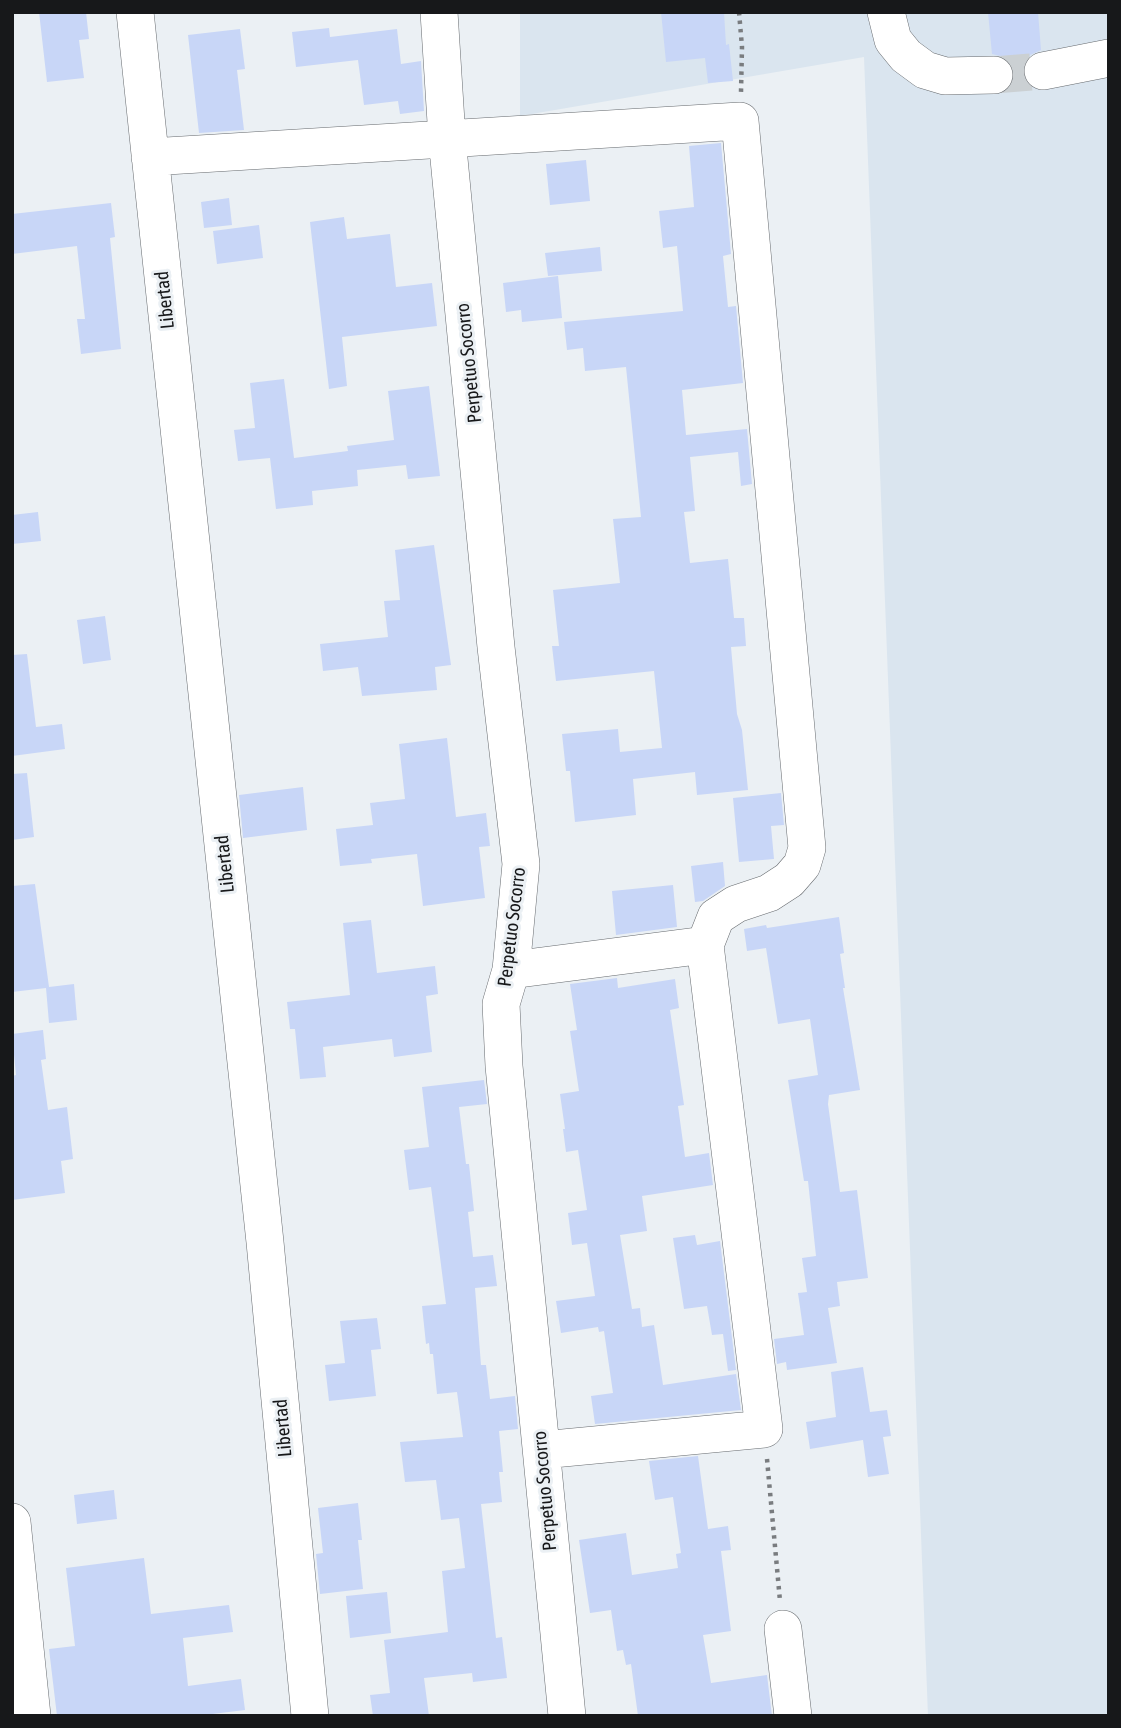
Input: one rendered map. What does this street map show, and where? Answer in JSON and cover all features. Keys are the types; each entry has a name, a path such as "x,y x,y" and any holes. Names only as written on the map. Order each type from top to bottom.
{"street":[{"name":"Libertad","path":"135,12 265,1242 310,1716"},
{"name":"Perpetuo Socorro","path":"439,12 447,138 496,647 521,864 511,970 501,1004 504,1066 567,1716"},
{"path":"886,12 893,40 906,56 925,70 945,76 994,75"},
{"path":"1043,71 1109,58"},
{"path":"150,157 740,121 807,848 802,866 789,880 769,893 736,904 716,917 705,945 764,1429 542,1450"},
{"path":"511,970 705,945"},
{"path":"12,1522 32,1716"},
{"path":"783,1629 793,1716"}],"path":[{"path":"739,12 742,47 740,121"},
{"path":"764,1429 783,1629"}],"shaded area":[{"path":"520,12 1109,12 1109,1716 928,1716 864,57 520,116"}],"building":[{"path":"39,12 86,12 89,39 79,40 84,78 47,82"},
{"path":"661,12 724,12 726,45 729,44 733,81 708,83 705,58 666,62"},
{"path":"988,12 1038,12 1041,50 1030,55 1023,65 1023,76 1031,88 1008,90 1013,84 1015,74 1005,57 992,54"},
{"path":"329,28 330,37 397,29 401,64 421,61 424,111 400,114 398,101 364,105 358,60 296,67 292,32"},
{"path":"240,29 245,69 237,70 244,130 199,133 188,35"},
{"path":"721,143 731,254 723,256 728,307 736,306 743,383 682,390 686,435 747,429 752,484 741,486 738,452 690,457 695,511 684,512 690,563 728,559 734,618 744,618 746,646 731,647 748,790 697,795 695,772 633,779 636,815 575,822 570,771 566,771 562,734 618,729 620,752 662,748 654,671 556,681 552,646 559,646 553,590 620,583 613,519 641,517 626,367 585,371 583,348 567,350 564,322 683,311 677,246 663,248 659,211 694,207 689,146"},
{"path":"586,160 590,201 550,205 546,164"},
{"path":"229,198 232,225 204,228 201,202"},
{"path":"111,203 115,237 110,238 121,349 81,354 77,319 85,319 77,246 12,254 12,214"},
{"path":"344,217 347,239 390,234 396,287 432,283 437,326 342,337 347,386 329,389 310,222"},
{"path":"259,225 263,258 217,264 213,231"},
{"path":"600,247 602,271 548,276 545,253"},
{"path":"558,276 562,318 522,322 521,310 506,312 503,283"},
{"path":"284,379 294,458 348,451 347,446 394,440 388,391 429,386 440,476 408,479 406,465 357,470 358,486 312,491 313,505 276,509 270,458 238,461 234,430 255,428 250,383"},
{"path":"38,512 41,541 12,544 12,515"},
{"path":"434,545 451,665 435,667 437,690 362,696 358,667 323,671 320,644 388,637 384,601 400,600 395,550"},
{"path":"105,616 111,660 83,664 77,620"},
{"path":"27,654 36,727 62,724 65,749 12,756 12,655"},
{"path":"447,738 456,817 486,813 490,846 479,847 485,898 423,906 417,854 371,859 372,863 340,866 336,829 373,825 370,803 405,799 399,744"},
{"path":"27,773 34,837 12,840 12,774"},
{"path":"303,787 307,830 243,838 239,795"},
{"path":"781,793 784,825 771,826 774,859 739,862 733,798"},
{"path":"723,862 725,886 703,901 695,902 691,866"},
{"path":"35,884 49,987 74,984 77,1020 49,1023 46,988 12,992 12,886"},
{"path":"673,885 677,927 616,935 612,891"},
{"path":"839,917 844,953 840,954 843,988 860,1090 829,1095 828,1104 840,1192 857,1190 868,1278 837,1282 840,1306 828,1308 837,1363 787,1370 786,1362 777,1364 774,1339 804,1335 798,1293 807,1292 802,1258 816,1256 808,1181 804,1181 788,1080 818,1075 810,1019 778,1024 766,948 747,951 744,929"},
{"path":"371,920 377,973 435,966 438,994 426,996 432,1052 394,1057 392,1039 323,1047 326,1077 300,1079 295,1029 290,1029 287,1002 350,995 343,923"},
{"path":"617,978 618,988 675,979 679,1008 670,1010 684,1105 678,1106 685,1157 709,1153 713,1185 642,1196 647,1231 620,1235 632,1309 640,1308 642,1327 654,1325 663,1385 736,1374 741,1410 595,1424 591,1396 613,1393 604,1331 599,1332 598,1327 561,1333 556,1301 595,1296 587,1243 572,1245 568,1213 587,1210 578,1150 566,1152 560,1094 579,1091 570,1031 577,1030 570,984"},
{"path":"43,1030 46,1059 41,1060 48,1110 67,1107 73,1159 61,1161 65,1193 12,1200 12,1076 16,1075 12,1034"},
{"path":"484,1080 487,1104 459,1107 474,1211 468,1212 473,1257 493,1255 497,1286 475,1288 481,1365 486,1365 490,1399 515,1396 518,1429 499,1431 503,1472 499,1472 502,1502 481,1504 496,1638 502,1637 507,1678 473,1682 472,1673 424,1678 429,1716 373,1716 370,1695 390,1693 384,1640 448,1632 442,1571 465,1568 459,1518 441,1520 436,1480 405,1482 400,1442 463,1437 457,1392 437,1394 433,1354 430,1354 429,1343 426,1344 422,1306 446,1304 431,1187 409,1190 404,1150 429,1147 422,1087"},
{"path":"695,1235 697,1245 720,1241 736,1370 728,1371 723,1334 712,1335 707,1306 684,1309 673,1238"},
{"path":"377,1318 381,1349 371,1350 376,1396 329,1401 325,1365 345,1363 340,1321"},
{"path":"863,1367 870,1412 887,1410 891,1436 883,1437 889,1474 868,1477 863,1440 810,1449 806,1422 836,1417 831,1372"},
{"path":"698,1456 708,1529 728,1526 731,1550 721,1551 731,1631 703,1635 711,1683 767,1675 772,1716 638,1716 631,1664 626,1665 623,1650 617,1651 611,1610 590,1613 579,1540 626,1533 632,1575 678,1568 676,1554 681,1553 673,1497 655,1500 649,1461"},
{"path":"114,1490 117,1519 77,1524 74,1495"},
{"path":"358,1503 362,1540 358,1540 363,1589 320,1594 316,1554 323,1553 318,1508"},
{"path":"144,1558 151,1614 229,1605 233,1632 183,1638 188,1686 241,1679 245,1710 196,1716 57,1716 49,1649 75,1646 66,1568"},
{"path":"387,1592 391,1633 350,1638 346,1596"}],"tunnel":[{"path":"994,75 1043,71"}]}
